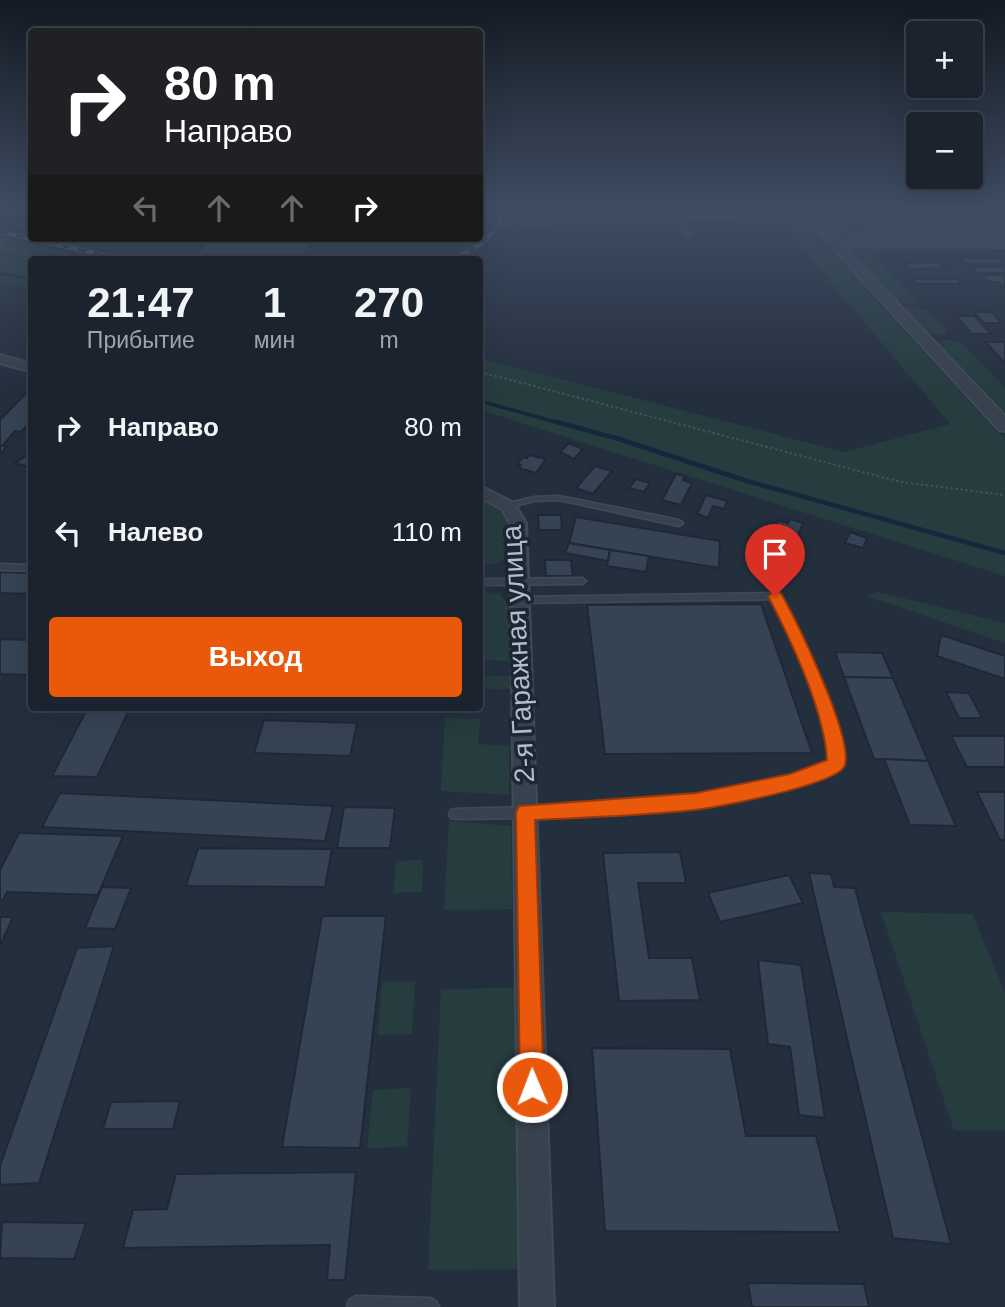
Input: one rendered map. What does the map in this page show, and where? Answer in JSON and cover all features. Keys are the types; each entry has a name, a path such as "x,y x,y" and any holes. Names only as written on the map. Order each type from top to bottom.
{"street":[{"path":"859,270 1005,426"},
{"path":"0,359 28,367"},
{"path":"483,493 508,506"},
{"name":"2-я Гаражная улица","path":"508,506 518,523 537,1307"}],"lane":[{"path":"508,506 534,499 559,498 679,523"},
{"path":"0,567 28,568"},
{"path":"520,591 582,581"},
{"path":"456,814 696,802 790,782 818,774 837,764 834,736 793,630 775,596 520,591 483,583"},
{"path":"356,1304 430,1307"}],"path":[{"path":"483,373 901,482 1005,495"}],"green space":[{"path":"0,270 28,270 28,287 0,282"},
{"path":"820,270 848,270 1005,440 1005,576 483,411 483,359 844,452 950,424"},
{"path":"866,270 887,270 919,303 899,301"},
{"path":"907,307 928,310 947,331 942,335 926,332 904,311"},
{"path":"940,341 961,343 1005,388 1005,412 939,344"},
{"path":"483,498 491,501 507,516 510,536 506,557 483,566"},
{"path":"483,592 499,593 510,607 511,661 483,660"},
{"path":"878,592 1005,623 1005,643 867,596"},
{"path":"483,676 510,676 510,689 483,689"},
{"path":"445,718 480,719 478,744 509,746 509,795 441,791"},
{"path":"449,821 511,826 512,909 444,910"},
{"path":"423,860 422,892 393,893 396,861"},
{"path":"881,912 972,914 1005,992 1005,1131 954,1130"},
{"path":"415,981 412,1034 378,1035 382,982"},
{"path":"515,988 520,1269 428,1270 441,989"},
{"path":"411,1088 407,1147 367,1148 373,1090"}],"building":[{"path":"974,270 1005,270 1005,273 978,273"},
{"path":"981,275 1005,275 1005,288 998,282 989,282"},
{"path":"911,279 957,279 962,284 916,284"},
{"path":"974,312 991,312 1002,323 984,323"},
{"path":"956,316 974,316 991,334 972,334"},
{"path":"986,342 1005,342 1005,364"},
{"path":"28,391 28,424 21,432 15,431 2,446 7,446 0,454 0,420"},
{"path":"569,443 583,449 574,459 560,452"},
{"path":"28,455 28,467 15,463"},
{"path":"529,455 546,459 536,473 519,468 521,465 517,464"},
{"path":"595,466 612,471 593,494 576,488"},
{"path":"676,474 685,476 683,480 692,483 681,505 662,500"},
{"path":"636,479 650,483 644,492 629,488"},
{"path":"706,495 727,501 724,509 713,506 708,518 697,514"},
{"path":"538,515 561,515 562,530 539,530"},
{"path":"576,517 720,541 719,568 569,543"},
{"path":"790,519 803,523 797,538 773,531 778,520 788,523"},
{"path":"850,532 867,538 863,548 845,543"},
{"path":"569,543 610,550 608,561 565,553"},
{"path":"610,550 649,556 646,572 607,566"},
{"path":"545,560 571,560 573,576 546,576"},
{"path":"0,572 28,573 28,594 0,593"},
{"path":"761,604 812,753 605,754 587,605"},
{"path":"941,635 1005,656 1005,679 937,656"},
{"path":"0,639 28,640 28,675 0,674"},
{"path":"835,652 882,653 893,678 844,677"},
{"path":"844,677 893,678 928,761 874,759"},
{"path":"946,692 969,693 982,718 959,718"},
{"path":"86,711 128,712 97,777 52,776"},
{"path":"264,720 357,723 350,756 254,753"},
{"path":"951,736 1005,736 1005,767 967,767"},
{"path":"884,759 928,761 956,826 910,825"},
{"path":"977,792 1005,792 1005,840 1000,840"},
{"path":"60,793 333,806 325,841 42,827"},
{"path":"344,807 395,808 390,848 337,848"},
{"path":"19,833 123,836 98,895 7,892 3,900 0,900 0,870"},
{"path":"198,848 332,849 325,887 186,886"},
{"path":"680,852 686,883 638,883 649,958 692,958 700,1000 619,1001 603,853"},
{"path":"809,873 831,874 834,887 855,888 951,1244 893,1238"},
{"path":"789,875 803,903 720,922 708,893"},
{"path":"102,887 131,888 115,929 85,928"},
{"path":"322,916 386,916 360,1148 282,1147"},
{"path":"0,917 13,917 0,946"},
{"path":"114,946 39,1183 0,1185 0,1166 77,948"},
{"path":"758,960 801,965 825,1118 799,1115 790,1047 768,1044"},
{"path":"592,1048 730,1049 746,1136 816,1136 840,1232 605,1231"},
{"path":"180,1101 173,1129 103,1129 111,1102"},
{"path":"356,1172 345,1280 327,1280 330,1245 123,1248 133,1210 167,1209 176,1174"},
{"path":"2,1222 86,1223 74,1259 0,1258"},
{"path":"748,1283 864,1284 869,1307 752,1307"}],"waterway":[{"path":"0,273 28,278"},
{"path":"483,402 563,424"},
{"path":"557,422 619,439 747,481 1005,553"}],"route":[{"path":"532,1087 525,812 696,802 790,782 818,774 837,764 834,736 793,630 775,596"}]}
